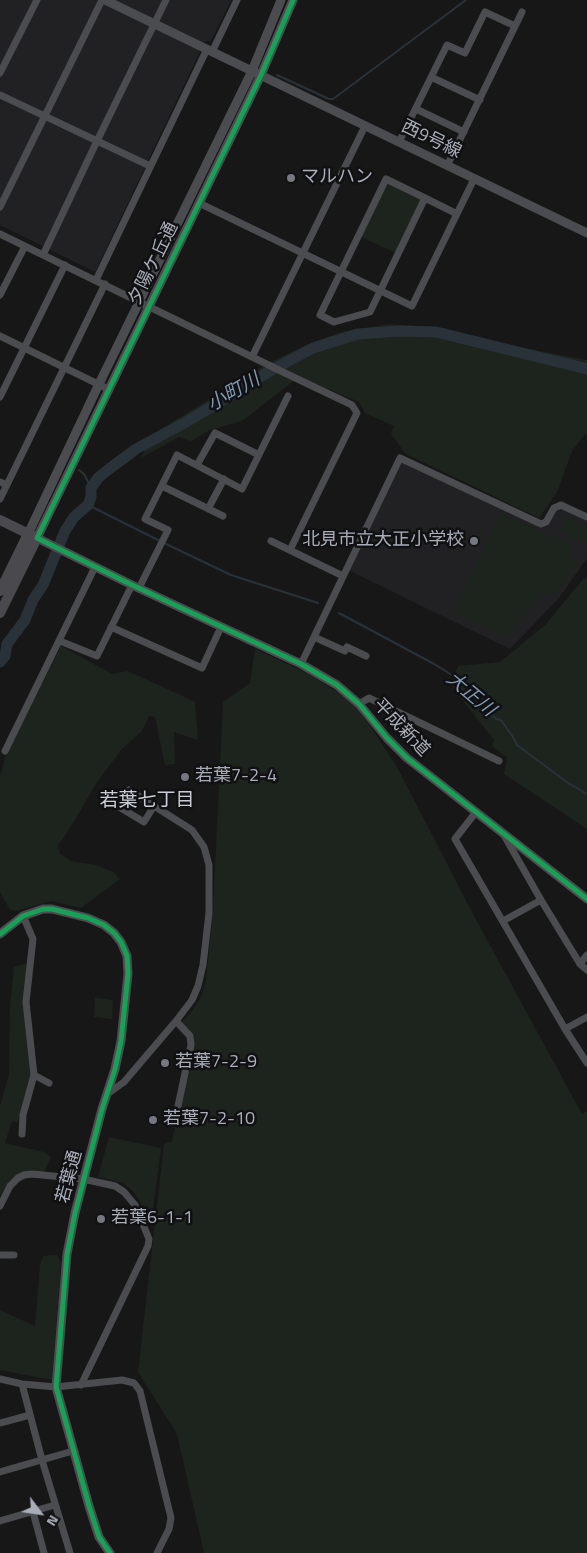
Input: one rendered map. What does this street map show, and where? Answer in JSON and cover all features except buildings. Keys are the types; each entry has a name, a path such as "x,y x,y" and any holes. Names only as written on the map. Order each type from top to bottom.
{"main road":[{"path":"0,520 37,538"},
{"name":"夕陽ケ丘通","path":"0,591 37,538"},
{"name":"夕陽ケ丘通","path":"0,613 37,538"}],"street":[{"path":"0,73 36,0"},
{"path":"0,207 44,116 104,0"},
{"name":"西9号線","path":"104,0 587,233"},
{"path":"43,255 166,0"},
{"path":"96,280 150,166 237,0"},
{"name":"夕陽ケ丘通","path":"37,538 108,389 144,305 252,71 281,0"},
{"name":"夕陽ケ丘通","path":"37,538 99,384 199,203 261,75 293,0"},
{"path":"398,142 447,45 465,53 485,12 515,26"},
{"path":"447,166 522,12"},
{"path":"431,77 480,100"},
{"path":"0,95 150,166"},
{"path":"416,109 464,132"},
{"path":"252,357 365,126"},
{"path":"425,198 370,312 334,322 320,315 386,179 425,198 457,214"},
{"path":"199,203 412,306 474,179"},
{"path":"0,234 352,405 357,413 290,550"},
{"path":"0,295 2,286 25,246"},
{"path":"0,397 64,265"},
{"path":"0,499 3,483 105,284"},
{"path":"0,336 108,389"},
{"path":"60,640 97,656 111,627 168,530 145,519 177,456 242,489 288,396"},
{"path":"197,465 215,433 259,455"},
{"path":"301,664 400,458 541,524 546,522 554,508 561,505 587,517"},
{"path":"208,509 224,479"},
{"path":"162,486 223,516"},
{"name":"平成新道","path":"37,538 135,587 301,664 337,686 358,704 387,738 408,758 587,898"},
{"path":"271,540 343,576"},
{"path":"5,751 95,567"},
{"path":"111,627 202,668 221,627"},
{"path":"314,637 345,651 347,647 366,656"},
{"path":"358,704 369,698 499,761"},
{"path":"106,1095 124,1082 176,1021 192,1000 202,973 209,913 209,865 204,847 194,832 154,806 128,790 119,807 144,822 154,806"},
{"path":"476,812 455,838 565,1029 587,1063"},
{"path":"505,835 541,900 580,964 587,970"},
{"path":"503,921 541,900"},
{"name":"若葉通","path":"0,934 23,916 42,909 52,909 88,918 104,925 122,942 127,956 128,974 115,1069 83,1179 67,1254 56,1387 99,1536 110,1553"},
{"path":"22,1134 23,1115 34,1075 26,1002 33,939 23,916"},
{"path":"580,964 587,955"},
{"path":"565,1029 587,1017"},
{"path":"176,1021 190,1036 191,1044 178,1106"},
{"path":"34,1075 49,1083"},
{"path":"0,1206 10,1186 18,1178 24,1175 41,1174 83,1179 114,1186 124,1192 135,1205 149,1239 148,1246 145,1256 81,1385"},
{"path":"0,1255 14,1255"},
{"path":"0,1379 22,1384 56,1387 122,1380 134,1383 140,1391 171,1518 169,1528 157,1553"},
{"path":"22,1384 42,1460 70,1553"},
{"path":"0,1423 30,1415"},
{"path":"0,1472 73,1451"},
{"path":"0,1521 55,1505"},
{"path":"33,1512 44,1553"}],"shaded area":[{"path":"0,0 231,0 211,41 205,41 95,272 0,225"},
{"path":"390,183 419,198 421,202 396,253 361,237 386,184"},
{"path":"388,324 444,328 518,347 587,360 587,435 585,434 572,451 557,492 539,518 406,454 391,434 394,426 365,413 359,402 299,377 242,421 210,430 191,441 179,437 141,458 153,434 268,363 304,346 341,332"},
{"name":"北見市立大正小学校","path":"400,458 541,524 561,505 587,517 587,558 559,598 510,649 346,569"},
{"path":"501,513 569,544 576,565 558,591 541,596 507,637 453,613"},
{"path":"565,517 587,528 587,546 559,531"},
{"path":"584,578 587,579 587,829 504,774 507,758 492,746 494,740 450,684 458,666 500,662 546,624"},
{"path":"61,646 112,674 128,671 195,702 198,740 174,732 175,764 165,765 155,717 149,716 142,731 122,749 97,782 58,846 60,854 71,861 96,865 113,872 120,879 81,908 51,901 17,911 10,910 0,892 0,776 6,755"},
{"path":"255,649 307,673 356,704 397,767 473,914 582,1114 587,1111 587,1553 204,1553 177,1434 138,1372 164,1144 172,1141 194,1037 182,1022 201,997 206,980 213,911 223,702 250,683"},
{"path":"27,963 33,1076 17,1123 12,1121 5,1143 44,1152 51,1157 43,1174 32,1172 20,1173 9,1182 0,1196 0,1106 9,1074 10,1006 14,967"},
{"path":"95,998 113,1000 112,1019 94,1017"},
{"path":"109,1137 161,1148 151,1224 140,1201 132,1190 123,1183 98,1177"},
{"path":"57,1255 61,1263 52,1380 0,1370 0,1310 35,1326 40,1265 43,1256"}],"waterway":[{"path":"277,75 329,99 333,99 466,0"},
{"name":"小町川","path":"0,662 5,656 7,644 25,620 33,600 43,585 65,531 74,517 88,505 91,497 91,488 98,478 136,449 313,348 358,334 399,331 436,332 587,369"},
{"path":"79,470 84,474 91,488"},
{"name":"大正川","path":"88,505 160,541"},
{"name":"大正川","path":"164,543 231,575 318,603"},
{"name":"大正川","path":"339,613 436,665 461,681 496,719 501,720 517,745 568,783 587,794"}],"cycle path":[{"path":"293,0 261,75 37,538 301,664 337,685 359,704 387,738 407,758 587,899"},
{"path":"0,934 23,916 43,909 52,909 88,918 104,925 121,942 127,956 128,974 121,1041 75,1213 67,1254 56,1387 99,1537 110,1553"}],"place":[{"name":"マルハン","path":"291,178"},
{"name":"北見市立大正小学校","path":"474,541"},
{"name":"若葉7-2-4","path":"185,777"},
{"name":"若葉7-2-9","path":"165,1063"},
{"name":"若葉7-2-10","path":"153,1120"},
{"name":"若葉6-1-1","path":"101,1219"}],"district":[{"name":"若葉七丁目","path":"147,801"}]}
